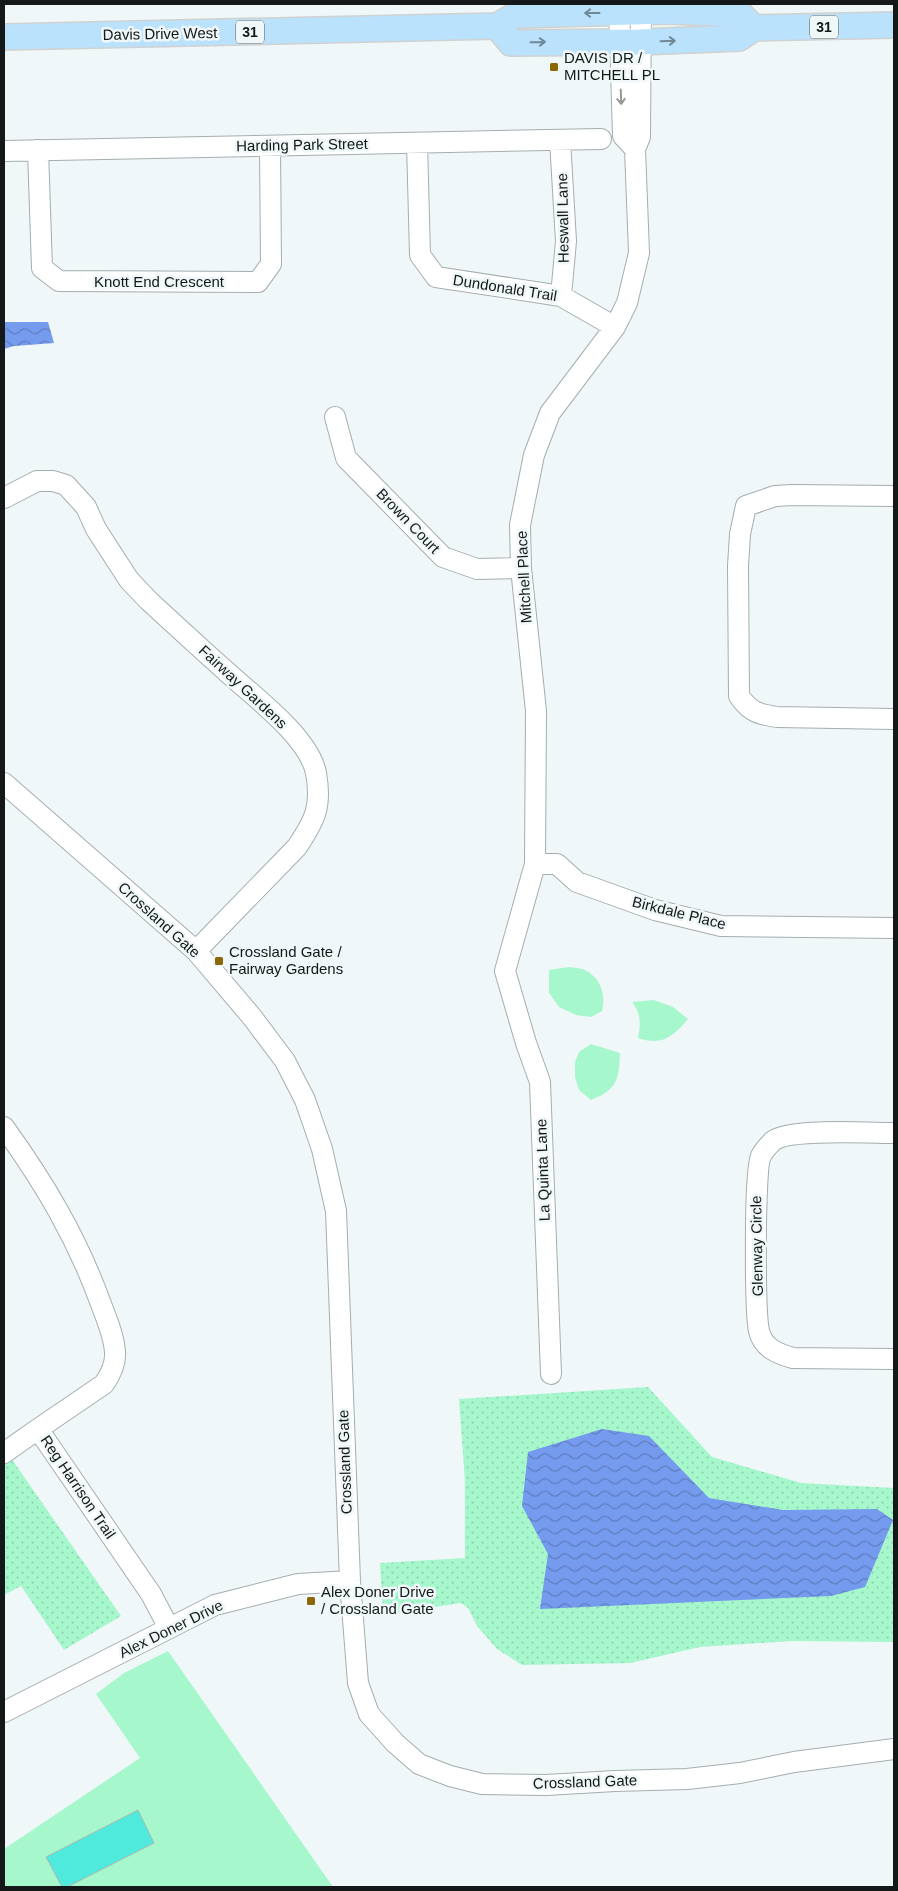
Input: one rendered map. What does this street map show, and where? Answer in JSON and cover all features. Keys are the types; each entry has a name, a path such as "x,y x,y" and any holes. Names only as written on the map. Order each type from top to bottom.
{"main road":[{"name":"Davis Drive West","path":"4,37 497,26 516,14 630,8 670,12 740,14 754,28"},
{"name":"31","path":"497,26 511,43 630,42 739,38 754,28 894,25"}],"street":[{"name":"Mitchell Place","path":"505,971 535,864 536,711 520,568 520,525 534,455 550,413 615,327 627,303 640,253 635,149 622,136 630,42 630,8"},
{"name":"Harding Park Street","path":"4,151 601,139"},
{"name":"Heswall Lane","path":"560,140 566,242 562,296"},
{"name":"Dundonald Trail","path":"417,143 420,255 436,277 562,296 615,327"},
{"name":"Knott End Crescent","path":"38,150 42,268 59,282 258,282 271,264 270,146"},
{"name":"Brown Court","path":"335,418 346,458 443,557 477,569 520,568"},
{"name":"Fairway Gardens","path":"4,498 37,481 53,481 66,485 86,507 96,529 129,580 148,600 284,723 306,751 316,772 318,810 310,828 297,847 196,951"},
{"path":"894,496 775,496 746,506 740,534 738,566 739,696 747,708 761,714 777,717 894,719"},
{"name":"Crossland Gate","path":"4,783 196,951 252,1017 285,1061 305,1100 322,1149 336,1211 350,1581 358,1683 369,1714 395,1743 418,1764 450,1776 482,1784 546,1785 615,1781 687,1780 740,1773 794,1762 894,1750"},
{"name":"Birkdale Place","path":"535,864 557,864 577,882 655,910 721,926 894,928"},
{"name":"La Quinta Lane","path":"505,971 526,1044 540,1082 551,1374"},
{"name":"Reg Harrison Trail","path":"4,1127 48,1191 72,1236 92,1278 110,1329 115,1352 114,1364 104,1384 38,1429 151,1594 169,1628"},
{"name":"Glenway Circle","path":"894,1133 800,1134 774,1140 760,1156 756,1176 757,1287 760,1332 767,1346 778,1354 793,1358 894,1359"},
{"path":"4,1453 38,1429"},
{"name":"Alex Doner Drive","path":"4,1712 215,1605 298,1584 350,1581"}],"green space":[{"path":"569,967 583,969 590,973 598,982 603,993 602,1011 591,1017 576,1015 559,1007 549,993 549,970"},
{"path":"654,1000 673,1007 688,1019 677,1031 666,1038 654,1041 638,1038 640,1019 632,1002"},
{"path":"591,1044 620,1053 619,1070 615,1083 606,1092 591,1100 579,1090 575,1077 575,1062 579,1052"},
{"path":"648,1387 712,1457 801,1483 894,1488 894,1642 792,1641 700,1647 630,1663 522,1665 497,1649 477,1626 468,1608 461,1603 383,1615 380,1563 465,1558 465,1482 459,1399"},
{"path":"4,1448 121,1616 64,1650 21,1586 4,1595"},
{"path":"168,1651 333,1887 4,1887 4,1849 140,1758 96,1694 124,1673"}],"water":[{"path":"4,322 48,322 54,343 14,346 4,349"},
{"path":"602,1429 649,1436 709,1498 783,1510 877,1509 893,1520 865,1587 831,1596 540,1609 548,1554 522,1506 528,1452"}],"building":[{"path":"138,1810 154,1843 67,1887 62,1887 46,1857"}],"place":[{"name":"DAVIS DR / MITCHELL PL","path":"554,67"},
{"name":"Crossland Gate / Fairway Gardens","path":"219,961"},
{"name":"Alex Doner Drive / Crossland Gate","path":"311,1601"}]}
